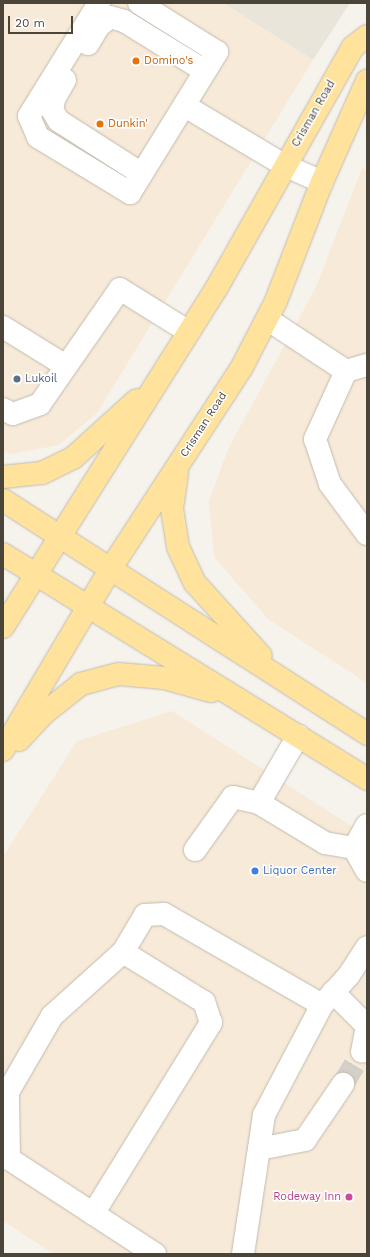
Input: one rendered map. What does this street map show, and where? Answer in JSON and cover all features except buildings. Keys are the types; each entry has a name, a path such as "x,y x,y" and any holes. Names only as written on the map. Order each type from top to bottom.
{"main road":[{"name":"Crisman Road","path":"3,627 189,332 353,47 367,36"},
{"name":"Crisman Road","path":"3,750 111,568 242,367 267,319 303,237 322,182 367,81"},
{"path":"3,477 42,472 73,458 157,382"},
{"path":"178,465 172,509 178,547 195,583 266,661 309,697"},
{"path":"3,500 111,568 367,734"},
{"path":"3,554 367,779"},
{"path":"3,757 42,715 81,684 119,674 164,678 238,699"}],"lane":[{"path":"99,3 29,116 38,136 130,193 217,52 139,3"},
{"path":"142,174 59,121 52,110 54,99 99,26 110,17 124,21 205,71"},
{"path":"185,106 284,165 322,182"},
{"path":"3,409 13,414 40,404 120,289 189,332"},
{"path":"267,319 346,371 367,365"},
{"path":"3,327 66,366"},
{"path":"346,371 315,439 330,484 367,534"},
{"path":"259,803 298,736"},
{"path":"195,850 233,797 259,803 325,843 354,848"},
{"path":"354,848 367,825"},
{"path":"354,848 367,871"},
{"path":"155,1254 9,1159 8,1092 52,1016 123,952 145,915 164,914 328,999 367,1026 362,1052"},
{"path":"243,1254 264,1115 328,999 349,975 367,947"},
{"path":"93,1214 211,1023 204,1002 123,952"},
{"path":"259,1149 305,1140 343,1084"}],"shaded area":[{"path":"3,3 223,3 313,60 97,413 59,445 11,454 3,451"},
{"path":"223,3 350,3 313,60"},
{"path":"362,168 367,171 367,683 268,619 214,557 209,501 228,449 316,287"},
{"path":"172,711 367,836 367,1254 54,1254 3,1221 3,857 77,741"}],"tunnel":[{"path":"343,1084 362,1052"}],"place":[{"name":"Domino's","path":"136,61"},
{"name":"Dunkin'","path":"100,124"},
{"name":"Lukoil","path":"17,379"},
{"name":"Liquor Center","path":"255,871"},
{"name":"Rodeway Inn","path":"349,1197"}]}
